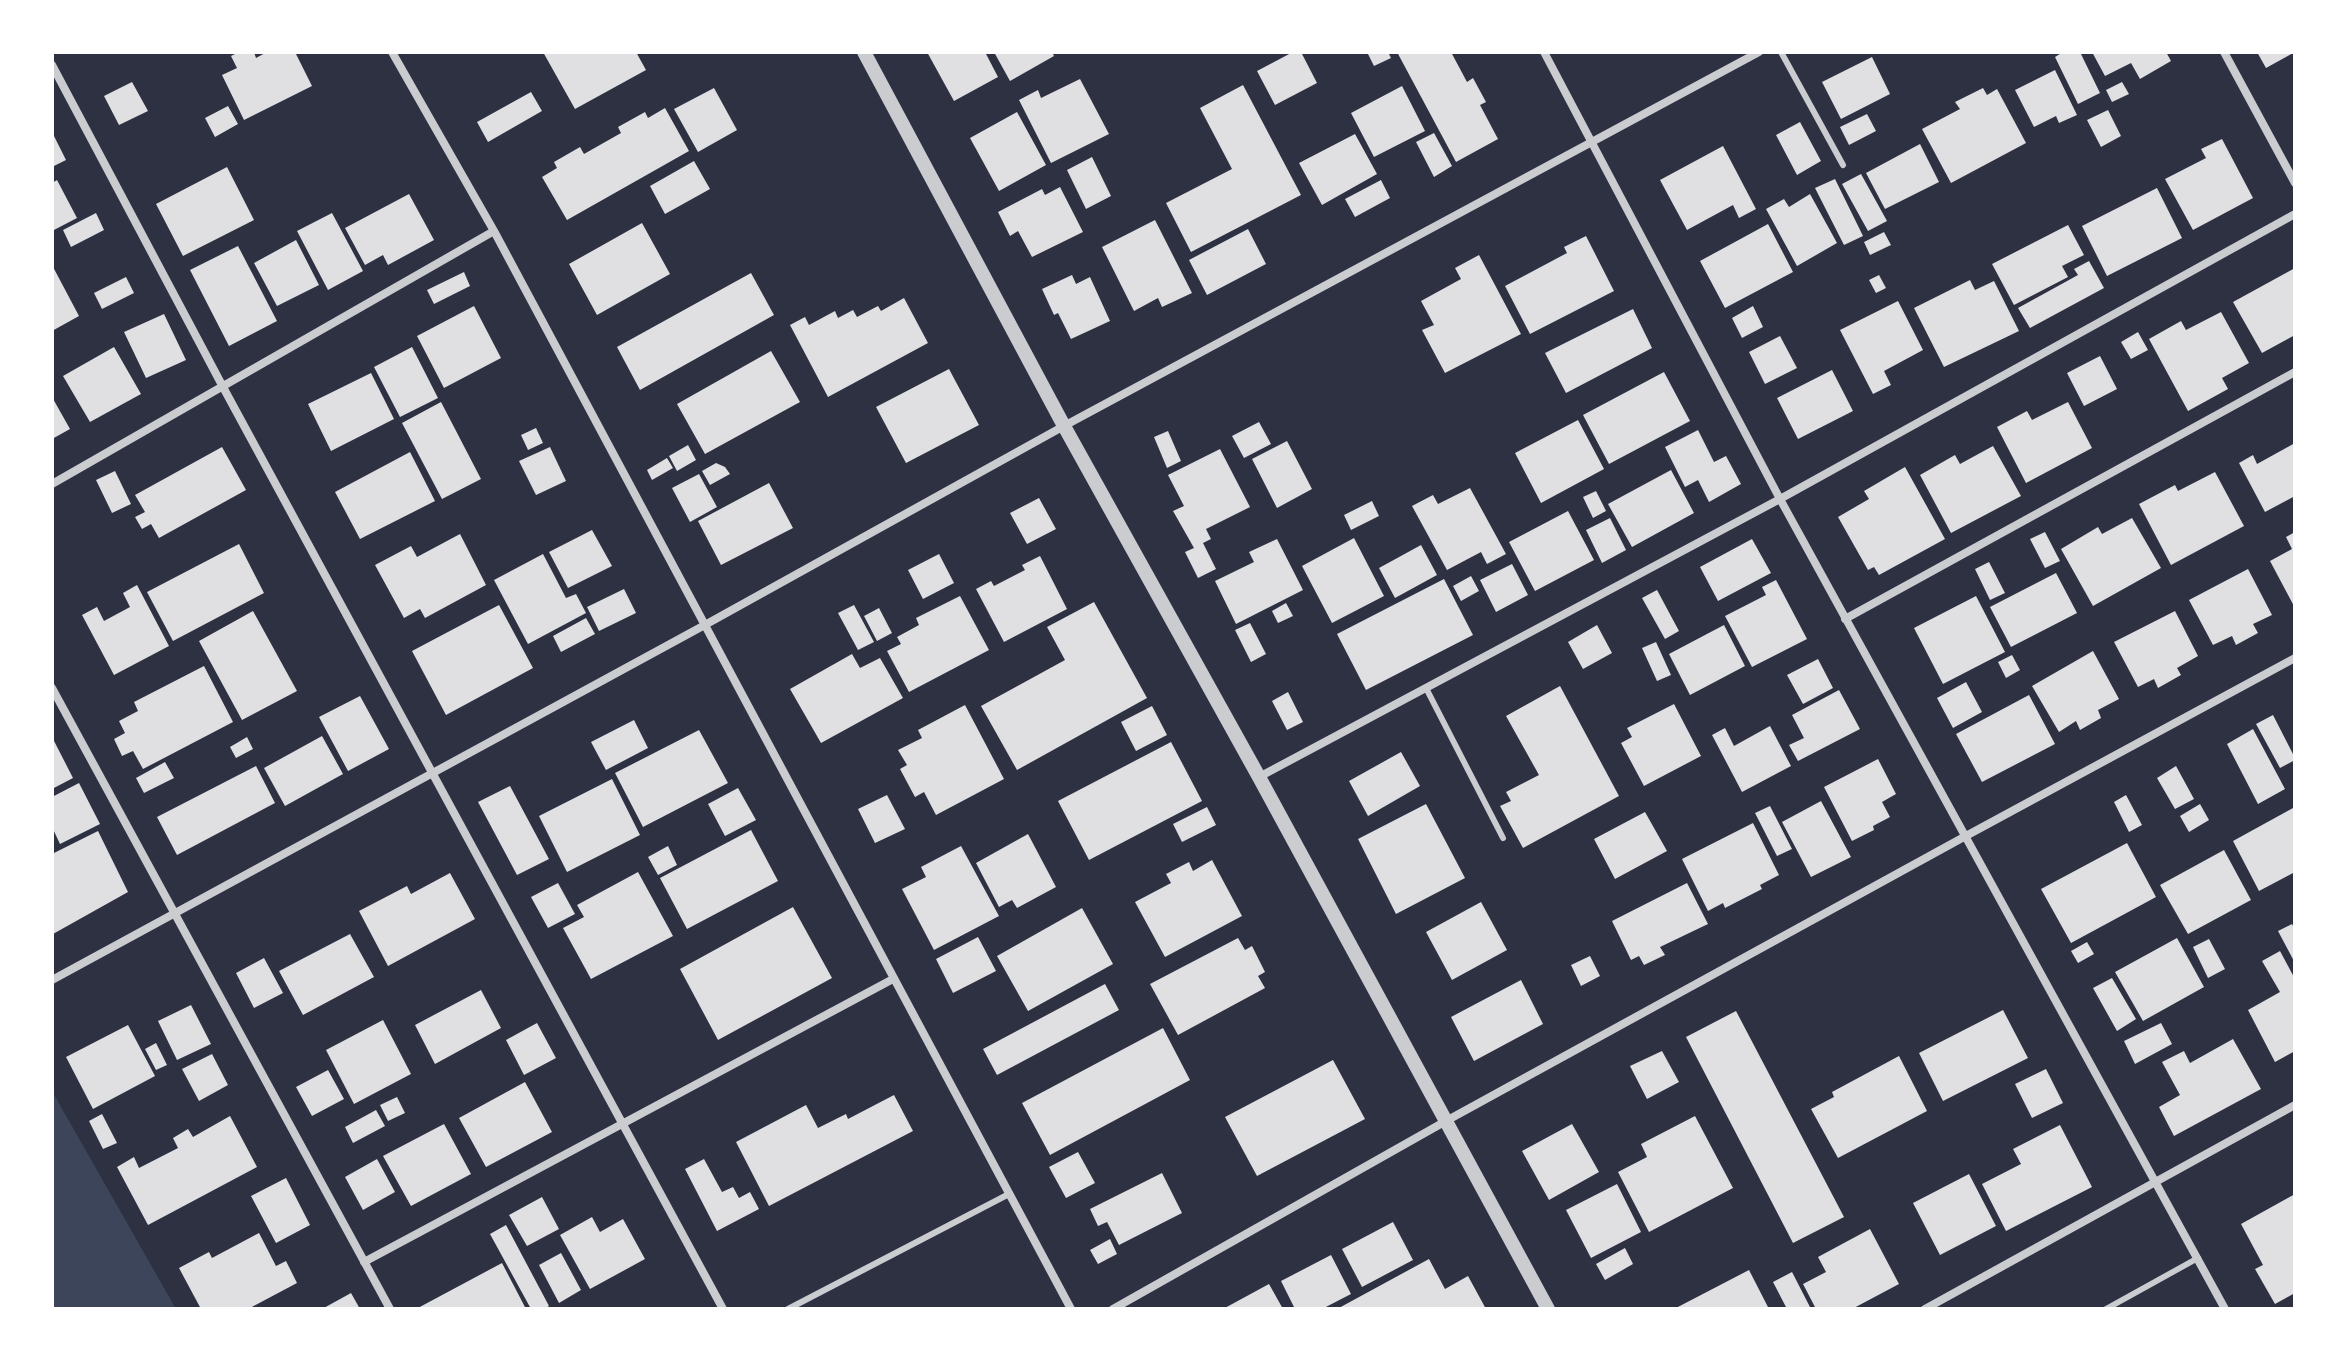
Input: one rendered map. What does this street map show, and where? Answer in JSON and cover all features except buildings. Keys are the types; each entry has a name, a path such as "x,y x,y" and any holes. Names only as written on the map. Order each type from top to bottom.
{"street":[{"path":"392,52 494,231 1071,1309"},
{"path":"864,52 1064,426 1548,1309"},
{"path":"1544,52 1845,619 2225,1309"},
{"path":"52,980 1064,426 1759,52"},
{"path":"2224,52 2295,183"},
{"path":"52,65 723,1309"},
{"path":"1259,777 1780,499 2295,214"},
{"path":"52,484 494,231"},
{"path":"1845,619 2295,372"},
{"path":"1113,1309 1446,1121 2295,658"},
{"path":"52,688 390,1309"},
{"path":"364,1262 893,979"},
{"path":"1925,1309 2295,1105"}],"lane":[{"path":"1781,52 1843,165"},
{"path":"1426,688 1503,838"},
{"path":"788,1309 1009,1194"},
{"path":"2106,1309 2198,1258"}],"shaded area":[{"path":"52,1091 176,1309 52,1309"}]}
